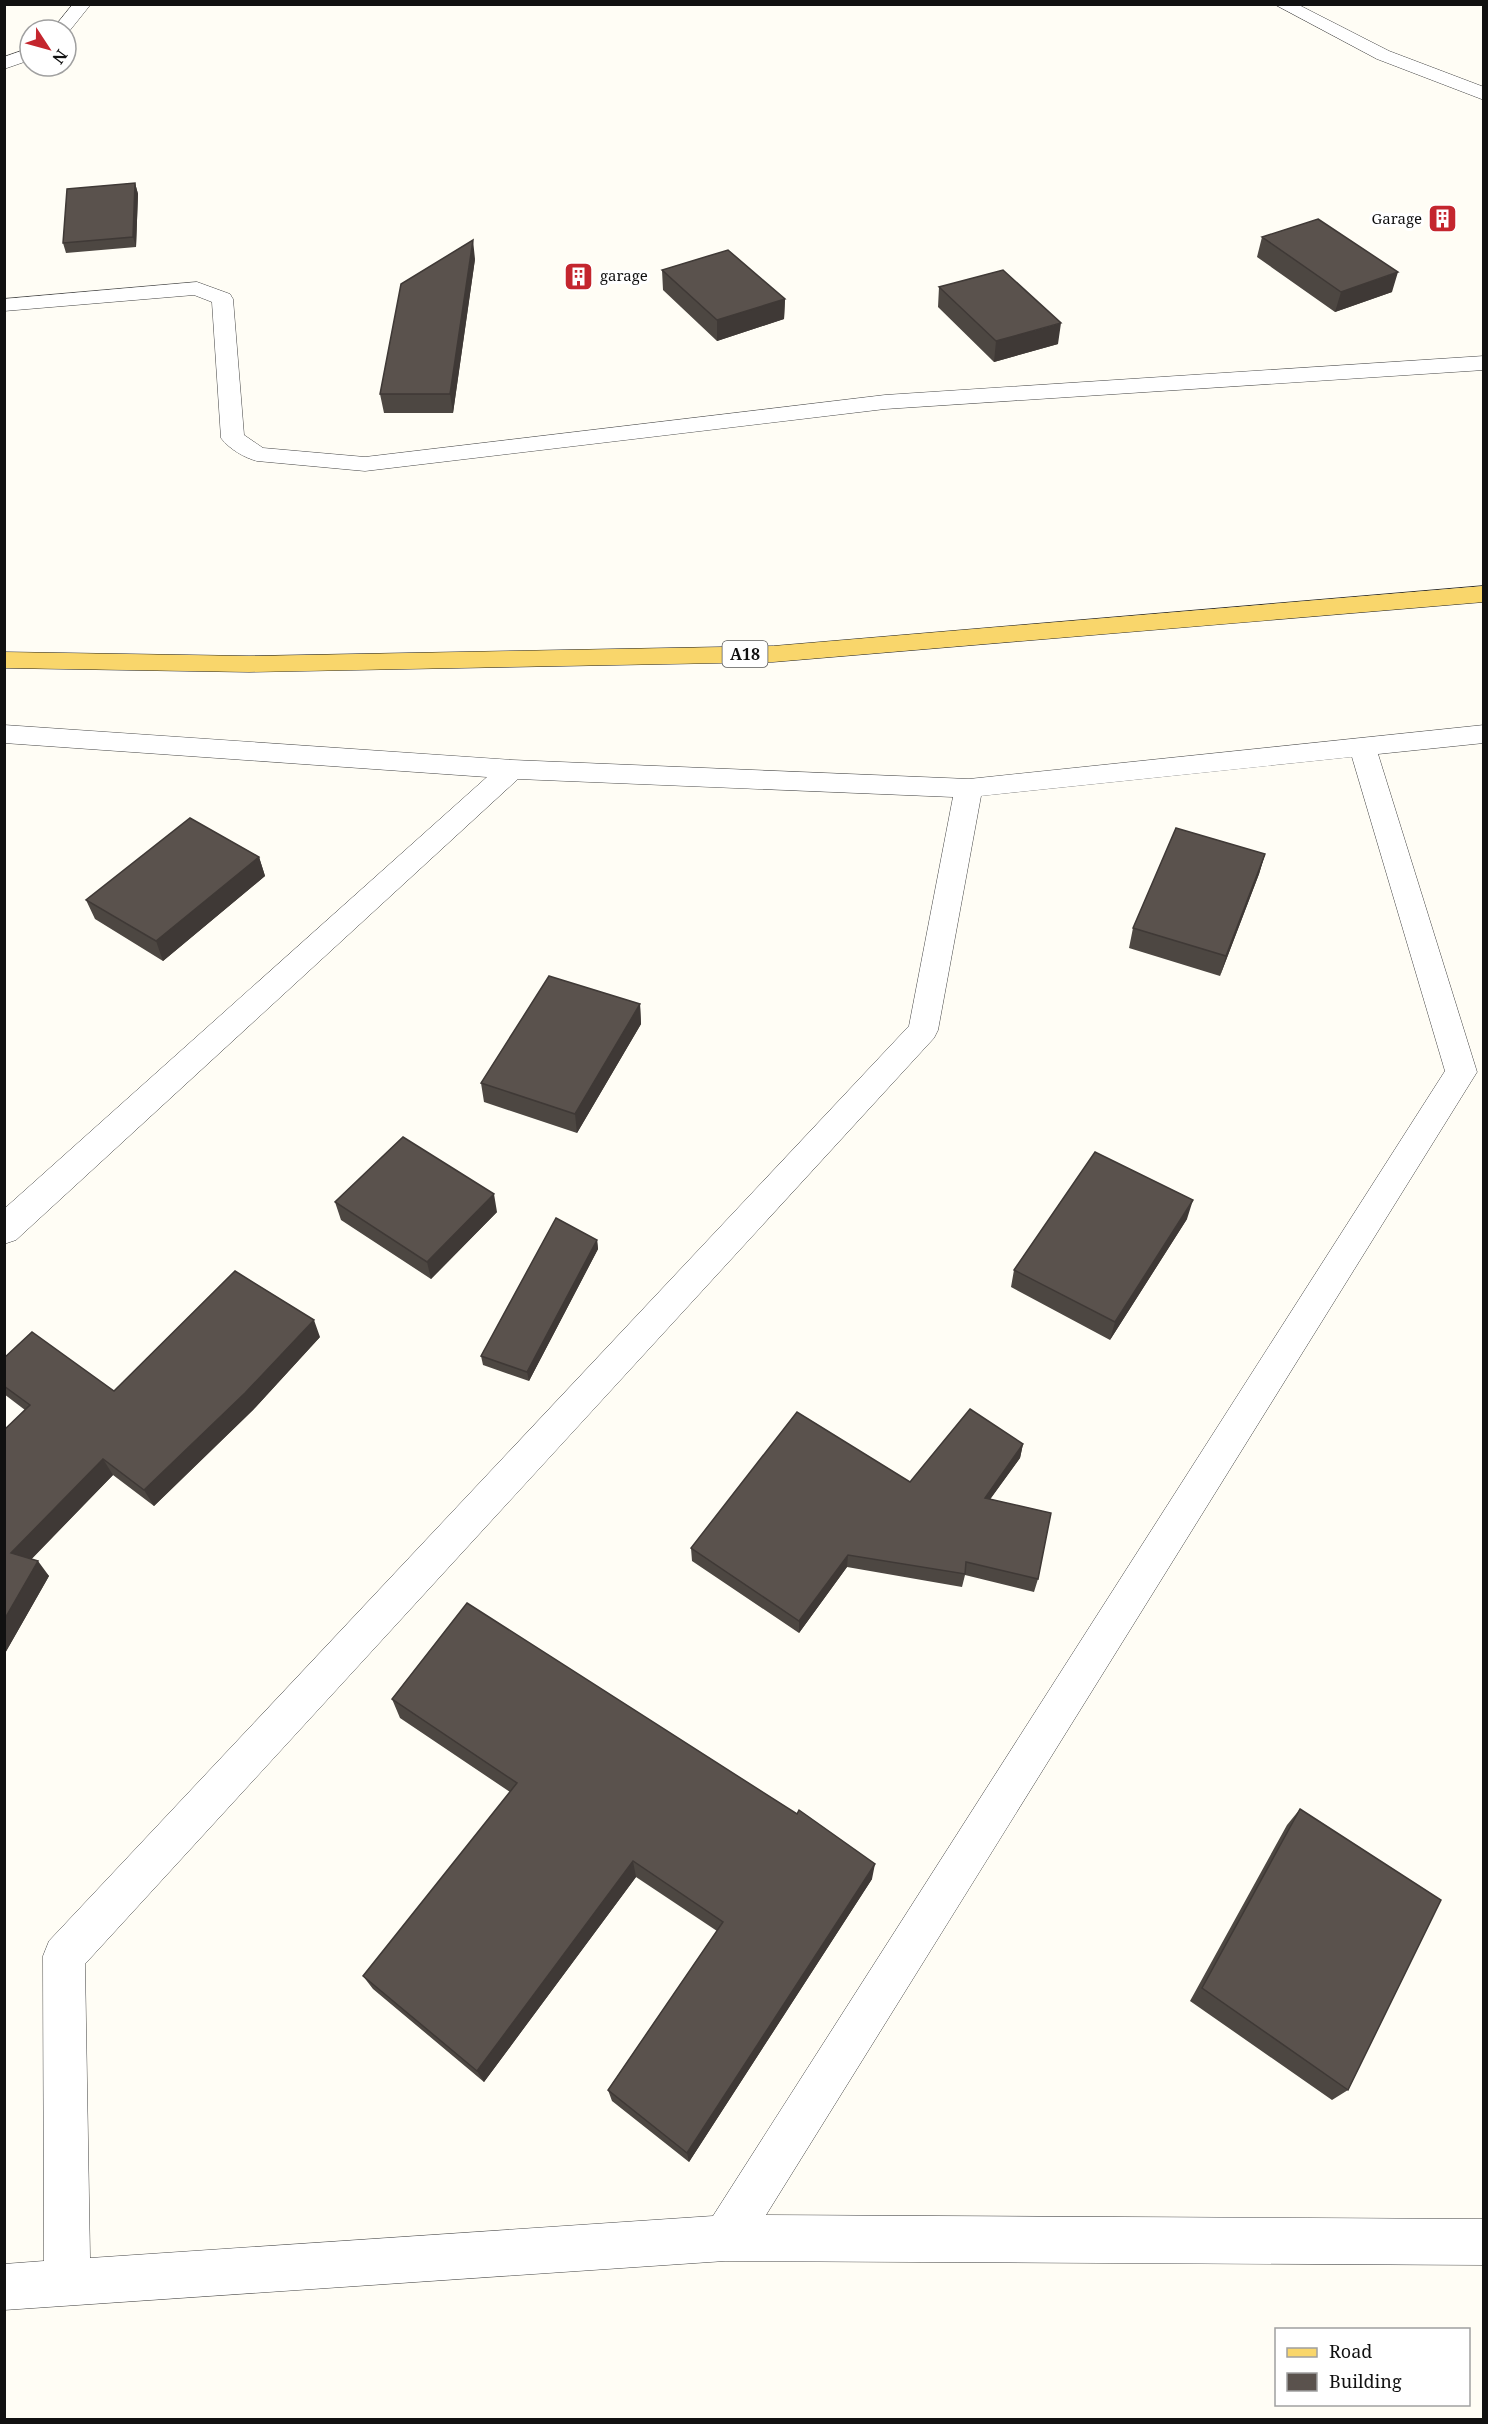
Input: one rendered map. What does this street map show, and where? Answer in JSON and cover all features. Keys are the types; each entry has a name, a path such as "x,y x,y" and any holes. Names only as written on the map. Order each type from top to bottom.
{"main road":[{"name":"A18","path":"4,660 249,664 773,654 1484,594"}],"street":[{"path":"72,18 83,4"},
{"path":"1281,4 1383,55 1484,94"},
{"path":"4,64 18,58"},
{"path":"4,305 197,288 222,298 233,438 257,454 365,464 885,402 1484,363"},
{"path":"4,734 512,769 969,788 1484,734"},
{"path":"725,2238 1461,1072 1363,748"},
{"path":"4,1230 512,769"},
{"path":"67,2282 64,1956 923,1030 969,788"},
{"path":"4,2287 725,2238 1484,2242"}],"building":[{"path":"135,183 133,237 63,243 67,189"},
{"path":"1318,219 1398,272 1341,292 1262,237"},
{"path":"473,240 450,394 380,394 401,284"},
{"path":"728,250 785,299 717,320 662,270"},
{"path":"1003,270 1061,323 996,341 939,287"},
{"path":"190,818 259,857 156,941 86,900"},
{"path":"1176,828 1265,854 1226,956 1133,928"},
{"path":"549,976 640,1004 575,1114 481,1083"},
{"path":"403,1137 494,1194 427,1262 335,1202"},
{"path":"1095,1152 1193,1200 1115,1322 1014,1270"},
{"path":"556,1218 597,1240 527,1372 481,1356"},
{"path":"235,1271 314,1320 245,1393 144,1490 103,1459 11,1553 38,1561 4,1620 4,1430 30,1405 4,1386 4,1358 32,1332 114,1391"},
{"path":"970,1409 1023,1444 985,1498 1051,1513 1038,1579 966,1562 965,1574 848,1555 799,1621 691,1548 797,1412 910,1482"},
{"path":"467,1603 797,1814 799,1810 875,1864 687,2153 608,2090 723,1922 633,1861 477,2071 363,1976 517,1783 392,1699"},
{"path":"1300,1809 1441,1900 1348,2090 1202,1988"}],"place":[{"name":"Garage","path":"1443,219"},
{"name":"garage","path":"579,276"}]}
